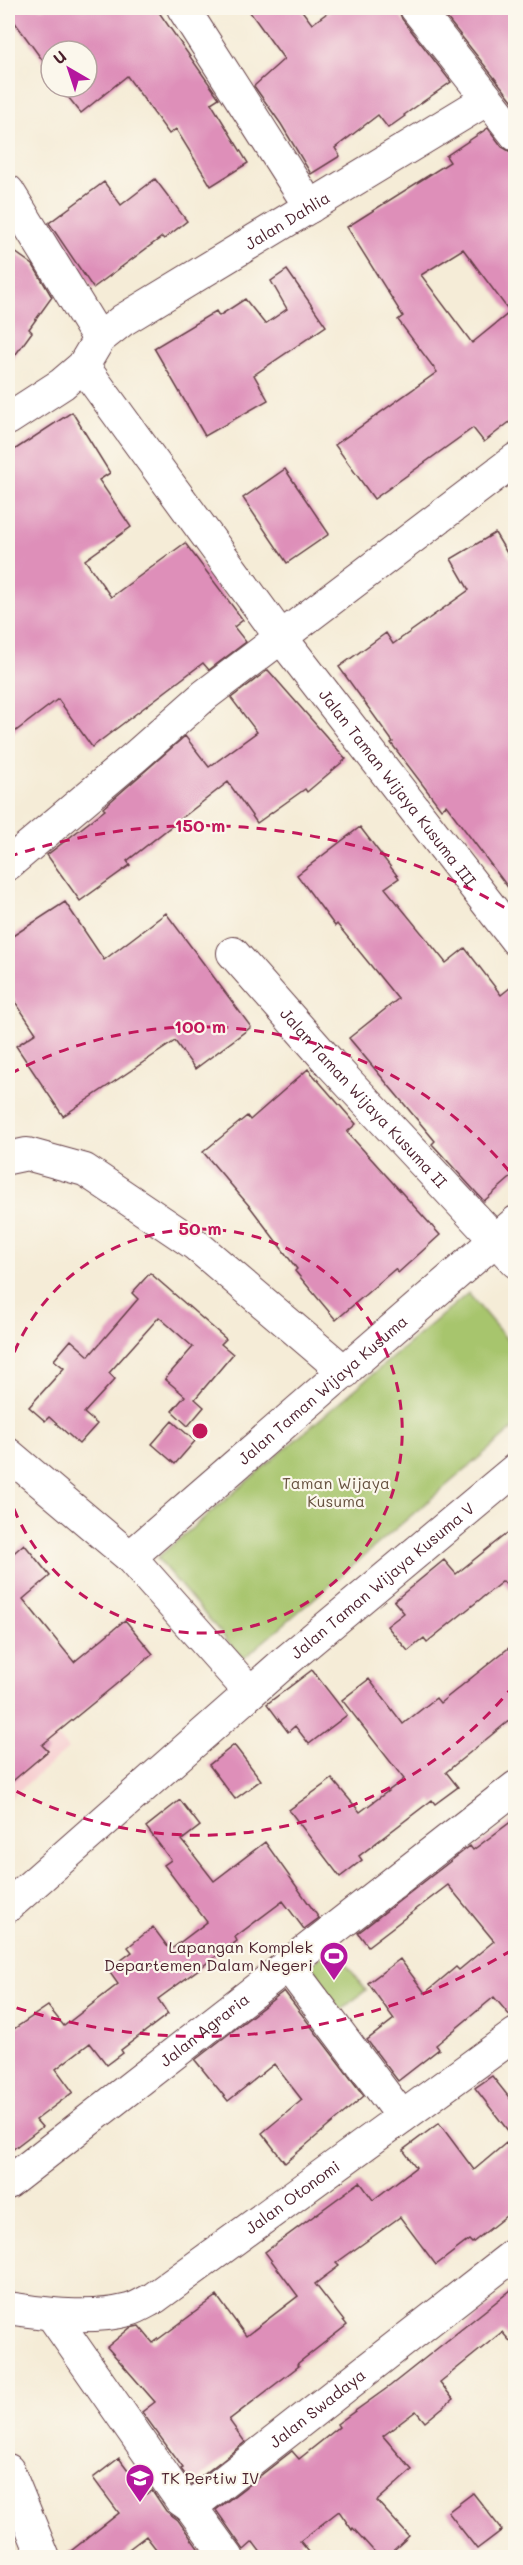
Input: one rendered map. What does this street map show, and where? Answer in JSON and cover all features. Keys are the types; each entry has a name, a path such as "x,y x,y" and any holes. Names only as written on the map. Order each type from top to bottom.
{"street":[{"path":"183,8 310,207"},
{"path":"417,8 486,100 516,135"},
{"name":"Jalan Dahlia","path":"8,418 62,384 83,366 99,339 123,320 486,100"},
{"path":"8,191 99,339"},
{"name":"Jalan Taman Wijaya Kusuma III","path":"83,366 280,636 516,940"},
{"path":"8,864 205,695 516,459"},
{"name":"Jalan Taman Wijaya Kusuma II","path":"233,953 330,1063 509,1241"},
{"path":"8,1158 27,1154 85,1170 196,1245 345,1372"},
{"name":"Jalan Taman Wijaya Kusuma","path":"130,1557 345,1372 509,1241"},
{"path":"8,1454 130,1557 250,1692"},
{"name":"Jalan Taman Wijaya Kusuma V","path":"8,1906 250,1692 516,1470"},
{"name":"Jalan Agraria","path":"8,2183 516,1788"},
{"path":"287,1964 402,2117"},
{"name":"Jalan Otonomi","path":"8,2308 52,2315 129,2310 154,2298 516,2034"},
{"name":"Jalan Swadaya","path":"191,2507 516,2253"},
{"path":"52,2315 181,2500 191,2507 228,2558"},
{"path":"8,2470 44,2558"}],"shaded area":[{"path":"8,1678 68,1749 8,1800"}],"green space":[{"name":"Taman Wijaya Kusuma","path":"468,1293 515,1349 515,1427 243,1659 157,1558"},
{"name":"Lapangan Komplek Departemen Dalam Negeri","path":"333,1947 366,1990 336,2014 302,1971"}],"building":[{"path":"8,8 156,8 219,98 211,103 248,163 211,186 176,129 169,134 127,76 99,99 99,39 39,39 39,56 8,13"},
{"path":"247,8 300,8 312,24 334,8 398,8 402,19 451,82 388,128 378,115 335,148 340,156 311,174 281,124 254,86 284,59"},
{"path":"439,8 509,8 516,16 516,105"},
{"path":"70,99 98,99 81,113"},
{"path":"488,128 502,147 516,155 516,417 484,442 473,428 374,499 335,445 437,372 398,320 403,316 347,227 450,162 446,156","holes":["463,249 510,312 472,343 421,275"]},
{"path":"155,179 187,221 93,288 49,223 104,182 121,205"},
{"path":"8,247 33,265 52,297 29,329 32,332 8,365"},
{"path":"287,270 326,326 254,375 268,400 205,436 154,348 216,311 219,316 245,299 265,324 287,309 271,281"},
{"path":"72,412 110,473 99,480 131,527 85,560 111,597 185,543 243,620 234,627 246,642 209,670 203,663 92,747 58,699 8,737 8,454"},
{"path":"285,469 329,534 287,563 243,498"},
{"path":"495,533 516,568 516,898 446,805 441,809 391,743 393,742 339,667 386,633 393,644 469,590 451,559"},
{"path":"268,670 346,759 307,792 305,789 257,823 228,782 127,861 130,865 80,901 47,855 105,810 103,808 185,736 209,767 257,732 231,698"},
{"path":"360,827 399,878 385,888 446,963 465,948 501,995 516,983 516,1173 484,1201 432,1144 435,1141 349,1038 398,999 337,924 335,926 297,875"},
{"path":"65,902 104,960 166,913 251,1027 195,1069 175,1041 63,1116 16,1046 36,1033 8,991 8,939"},
{"path":"308,1069 356,1124 347,1132 440,1235 398,1273 395,1269 336,1320 295,1271 297,1269 251,1208 203,1152 247,1116 250,1120"},
{"path":"150,1273 226,1339 221,1344 233,1354 195,1399 204,1407 188,1426 172,1411 185,1396 165,1379 193,1347 159,1317 109,1373 115,1379 84,1413 97,1424 79,1444 49,1417 45,1421 29,1407 64,1368 54,1360 71,1340 89,1356 138,1299 132,1293"},
{"path":"172,1421 195,1441 175,1464 152,1444"},
{"path":"516,1526 516,1597 503,1581 427,1642 424,1638 408,1651 387,1626 404,1613 394,1601 444,1560 456,1574"},
{"path":"24,1544 50,1576 23,1599 74,1662 125,1620 153,1654 42,1745 48,1751 8,1785 8,1558"},
{"path":"516,1642 516,1715 446,1772 458,1787 435,1804 432,1800 359,1856 362,1860 340,1877 289,1810 332,1779 360,1812 404,1779 342,1700 369,1679 403,1724 436,1698 440,1703"},
{"path":"312,1670 347,1715 309,1744 295,1726 288,1732 267,1704"},
{"path":"234,1745 261,1780 235,1799 209,1765"},
{"path":"180,1800 200,1826 182,1840 214,1881 265,1842 319,1918 304,1929 283,1901 235,1937 237,1941 158,1999 168,2014 121,2050 123,2053 107,2065 90,2043 56,2069 73,2092 36,2120 42,2127 8,2153 8,2033 48,2006 64,2026 118,1984 108,1970 132,1952 128,1947 153,1927 170,1950 207,1922 164,1865 171,1860 146,1827"},
{"path":"516,1818 516,2016 511,2017 494,1997 436,2045 439,2049 398,2081 367,2040 394,2019 368,1983 400,1959 425,1993 456,1967 459,1970 494,1941 448,1885 368,1946 358,1933 470,1846 473,1850"},
{"path":"284,1991 364,2096 285,2163 262,2133 302,2100 274,2064 228,2101 195,2060"},
{"path":"492,2076 516,2106 516,2141 475,2088"},
{"path":"439,2123 474,2170 506,2143 516,2155 516,2208 472,2243 469,2240 436,2265 400,2217 336,2263 339,2266 315,2284 347,2325 297,2364 299,2366 229,2420 245,2442 192,2484 142,2412 155,2402 107,2347 130,2328 139,2326 153,2343 217,2296 246,2336 298,2296 265,2252 360,2182 373,2200 416,2167 403,2150"},
{"path":"516,2286 516,2348 502,2332 440,2382 453,2399 425,2422 416,2411 383,2436 412,2470 377,2501 409,2536 385,2558 380,2558 353,2528 352,2530 339,2511 300,2541 314,2558 265,2558 253,2542 244,2550 216,2510 292,2451 299,2459 339,2427 337,2424 390,2386"},
{"name":"TK Pertiw IV","path":"119,2458 146,2494 152,2490 166,2511 178,2520 205,2558 163,2558 146,2536 117,2558 62,2558 119,2513 93,2478"},
{"path":"473,2493 502,2530 477,2549 448,2512"}],"place":[{"name":"Lapangan Komplek Departemen Dalam Negeri","path":"334,1982"},
{"name":"TK Pertiw IV","path":"140,2504"}]}
